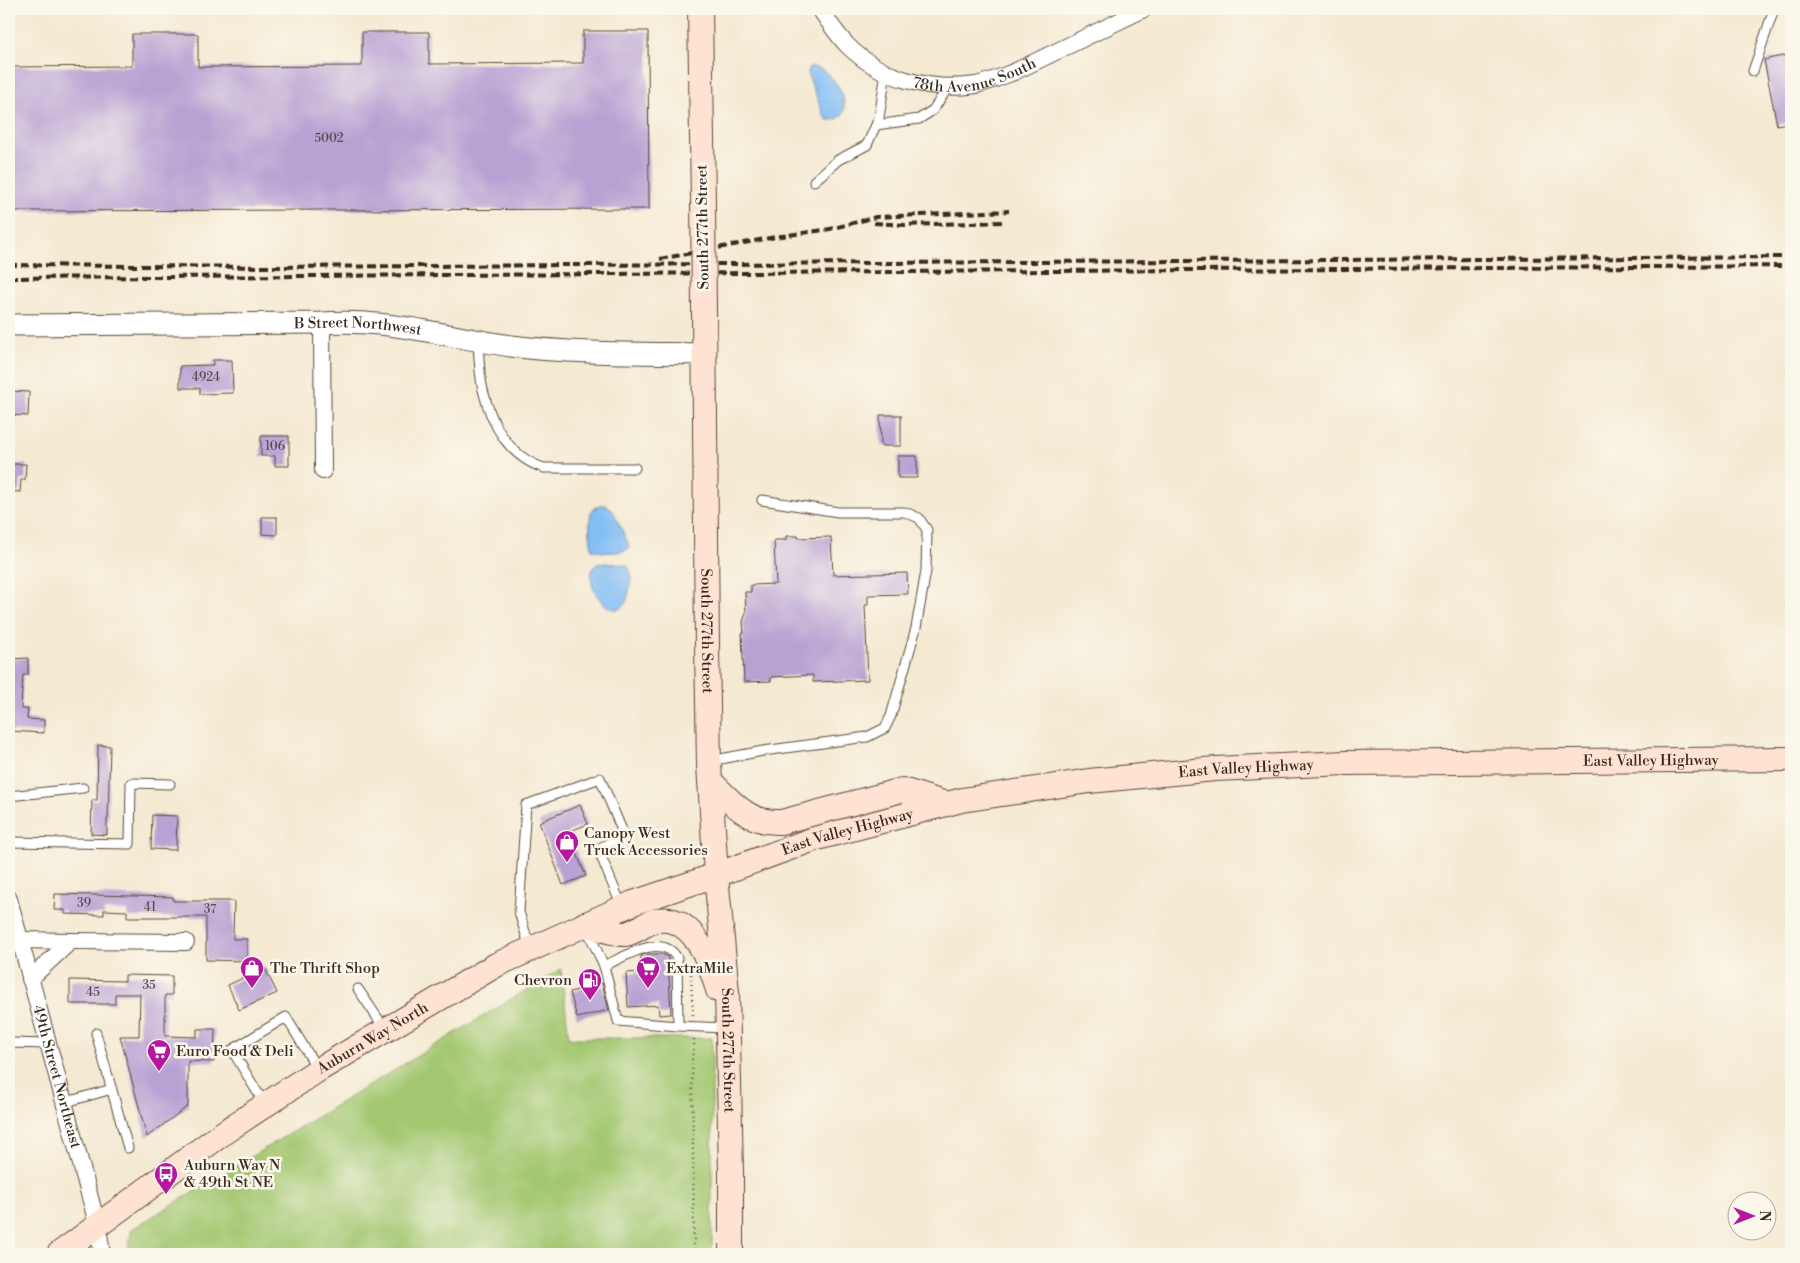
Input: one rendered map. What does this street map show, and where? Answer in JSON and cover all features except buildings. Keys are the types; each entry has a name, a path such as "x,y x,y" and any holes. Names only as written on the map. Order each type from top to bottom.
{"main road":[{"name":"South 277th Street","path":"700,9 705,354 706,646 716,875 728,992 732,1173 731,1254"},
{"name":"East Valley Highway","path":"716,875 814,839 946,804 1089,781 1224,769 1346,763 1791,759"},
{"path":"710,771 749,816 769,822 781,822 902,790 946,804"},
{"name":"Auburn Way North","path":"59,1254 223,1133 265,1105 318,1070 496,964 622,907 716,875"},
{"path":"584,924 624,934 657,920 674,920 684,926 700,944 711,966 728,1025"}],"street":[{"name":"78th Avenue South","path":"820,9 848,45 868,62 905,80 922,84 949,86 976,85 996,79 1144,9"},
{"name":"B Street Northwest","path":"9,324 322,323 343,321 391,324 478,340 551,350 705,354"},
{"path":"322,323 323,471"},
{"name":"49th Street Northeast","path":"10,907 98,1227 102,1254"},
{"path":"20,940 186,942"},
{"path":"30,979 71,941"}],"lane":[{"path":"1753,71 1774,9"},
{"path":"814,180 838,160 867,145 879,118 886,72"},
{"path":"876,125 918,119 933,110 949,86"},
{"path":"478,340 483,390 492,416 504,441 518,454 544,468 635,468"},
{"path":"710,771 763,751 867,737 885,728 891,716 916,628 928,548 926,530 919,518 905,512 838,512 762,500"},
{"path":"531,948 519,912 526,804 600,778 624,834 598,849 622,907"},
{"path":"9,842 130,844 130,783 170,784"},
{"path":"9,796 83,788"},
{"path":"584,924 604,966 618,1021 693,1027 728,1025"},
{"path":"604,966 640,950 651,947 668,948 677,958 678,1026"},
{"path":"358,989 385,1030"},
{"path":"265,1105 232,1050 286,1017 318,1070"},
{"path":"96,1033 128,1148"},
{"path":"9,1043 48,1044"},
{"path":"63,1103 112,1089"}],"path":[{"path":"690,971 694,1047 692,1058 694,1254"}],"green space":[{"path":"561,969 569,1038 712,1038 712,1254 130,1254 129,1244 132,1229"}],"water":[{"path":"812,67 821,69 830,76 842,95 843,113 837,119 827,120 824,116 808,75 808,69"},
{"path":"606,505 613,511 629,545 628,549 620,552 610,552 592,549 590,519 592,509"},
{"path":"597,564 627,565 630,571 631,582 629,592 624,605 618,609 610,608 602,602 595,592 592,582 592,572"}],"railway":[{"path":"660,259 775,237 830,229 876,217 1009,211"},
{"path":"874,223 905,225 1003,222"},
{"path":"9,265 271,267 1791,257"},
{"path":"9,278 1791,266"}],"place":[{"name":"Canopy West Truck Accessories","path":"567,863"},
{"name":"The Thrift Shop","path":"252,989"},
{"name":"ExtraMile","path":"648,989"},
{"name":"Chevron","path":"590,1001"},
{"name":"Euro Food & Deli","path":"159,1072"},
{"name":"Auburn Way N & 49th St NE","path":"166,1195"}]}
